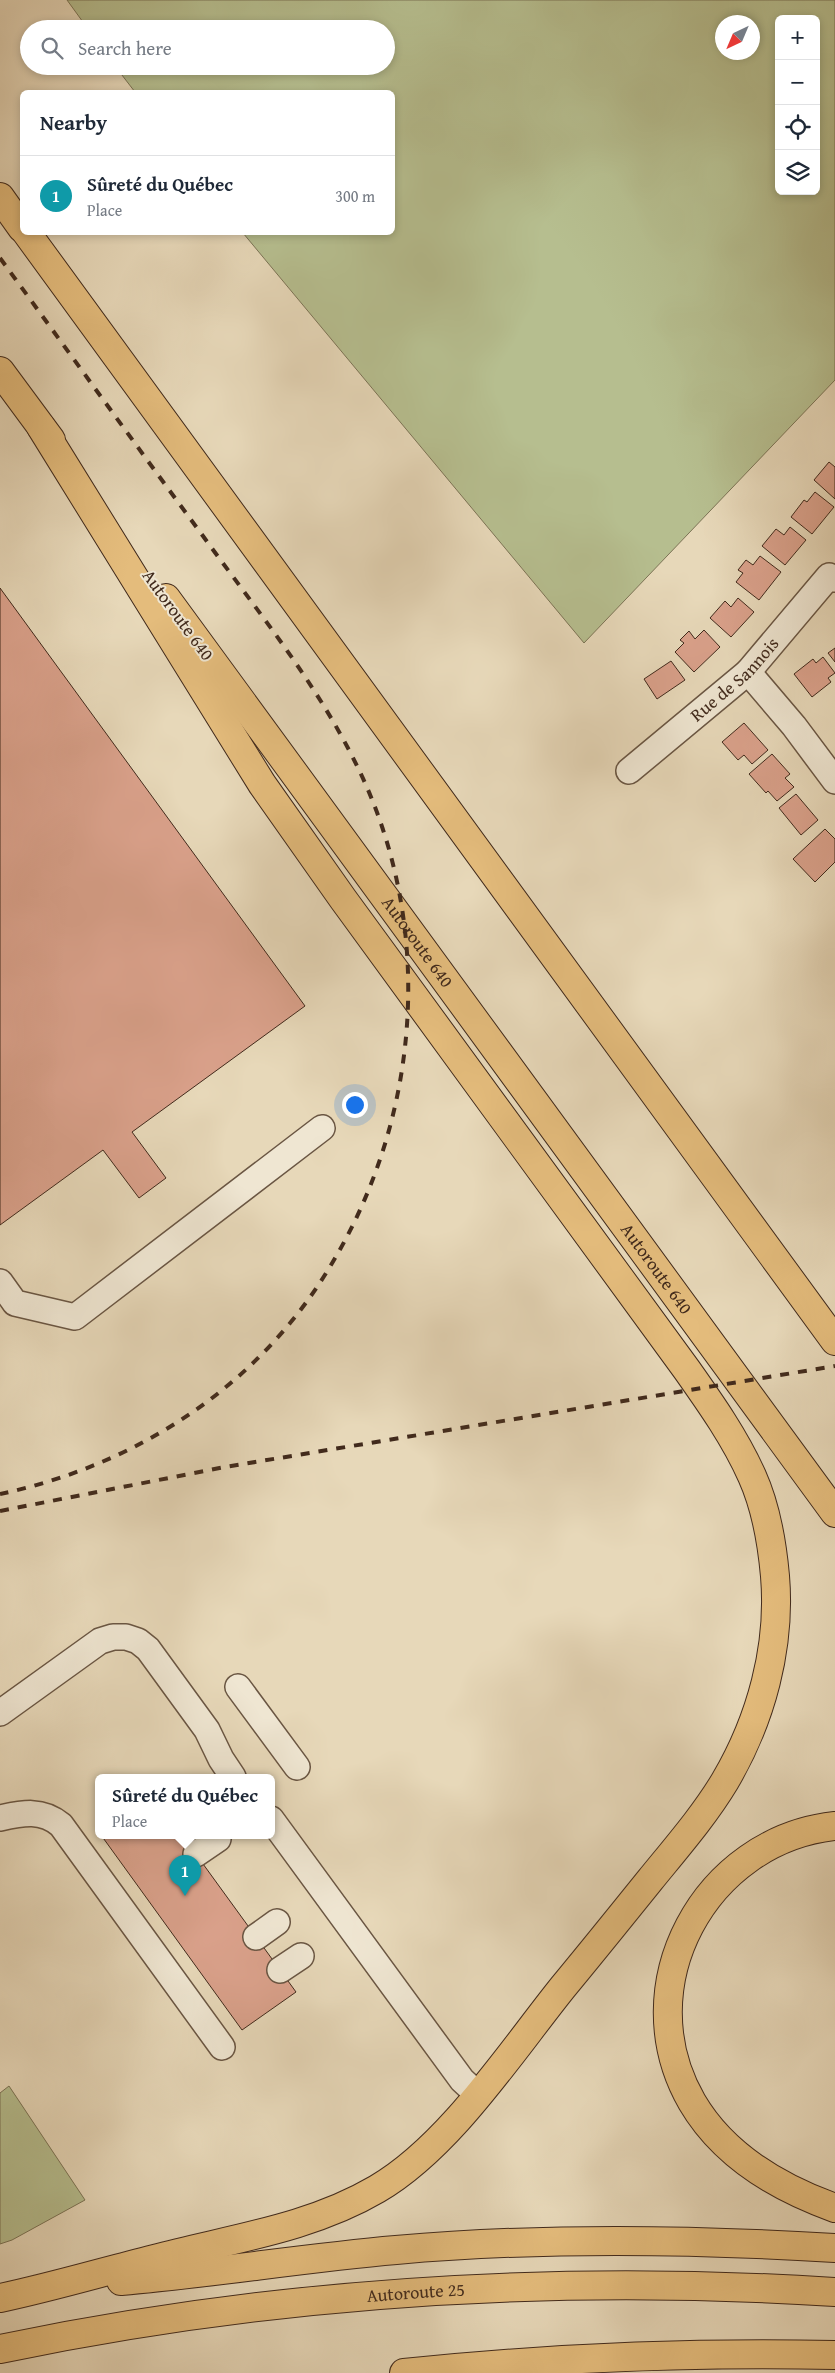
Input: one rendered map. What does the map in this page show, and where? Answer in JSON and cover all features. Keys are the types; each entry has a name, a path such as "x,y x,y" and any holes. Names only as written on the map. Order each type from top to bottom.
{"highway":[{"path":"0,197 20,225"},
{"path":"28,235 835,1341"},
{"name":"Autoroute 640","path":"0,371 835,1513"},
{"path":"0,2298 53,2287 153,2259 274,2230 339,2209 375,2190 412,2164 440,2138 477,2094 686,1836 725,1780 752,1726 764,1687 776,1624 773,1557 765,1515 745,1461 706,1396 343,899 262,784 41,427"},
{"path":"835,1826 804,1831 770,1844 742,1863 716,1887 705,1899 688,1928 673,1973 668,2007 671,2041 679,2074 692,2102 718,2135 744,2160 762,2173 799,2194 835,2208"},
{"path":"53,2287 155,2278 331,2256 484,2244 666,2241 835,2248"},
{"name":"Autoroute 25","path":"0,2349 183,2317 374,2295 509,2287 619,2285 734,2286 835,2292"},
{"path":"404,2373 533,2361 620,2356 715,2353 835,2355"}],"street":[{"name":"Rue de Sannois","path":"629,771 748,672 833,574"},
{"path":"748,672 794,726 835,781"},
{"path":"0,1282 15,1303 75,1317 322,1128"},
{"path":"0,1713 100,1641 113,1637 126,1637 138,1641 148,1649 207,1730 230,1752 246,1774"},
{"path":"238,1686 297,1767"},
{"path":"207,1730 220,1758 231,1774"},
{"path":"0,1818 22,1814 42,1814 62,1825 222,2047"},
{"path":"275,1824 462,2080 477,2094"},
{"path":"196,1854 218,1839"},
{"path":"256,1937 277,1922"},
{"path":"280,1970 301,1956"}],"green space":[{"path":"67,0 835,0 835,380 584,643 245,235 395,235 395,90 133,90 122,75 395,75 395,20 81,20"},
{"path":"9,2086 85,2200 12,2240 0,2244 0,2093"}],"building":[{"path":"829,462 835,467 835,499 814,480"},
{"path":"815,492 834,507 812,534 791,517 804,500 807,502"},
{"path":"790,527 806,540 785,565 762,546 776,529 784,535"},
{"path":"760,556 781,572 759,600 736,582 743,573 738,570 746,560 753,565"},
{"path":"0,588 305,1006 132,1132 166,1178 139,1198 103,1150 0,1225"},
{"path":"738,598 754,612 731,637 710,618 725,601 731,607"},
{"path":"704,630 720,647 694,672 675,652 684,643 680,640 689,631 695,639"},
{"path":"835,648 835,662 828,653"},
{"path":"823,657 835,673 828,678 831,682 812,697 794,674 813,659 816,663"},
{"path":"671,661 685,680 657,699 644,679"},
{"path":"744,723 768,750 752,764 744,755 738,760 722,742"},
{"path":"772,754 790,774 785,778 794,787 777,801 768,791 766,793 749,774"},
{"path":"796,794 818,820 801,835 779,808"},
{"path":"825,829 835,839 835,862 815,882 793,859"},
{"path":"104,1839 185,1839 296,1992 242,2030"}],"railway":[{"path":"0,258 287,650 343,739 359,770 383,831 399,893 407,957 407,1021 399,1085 384,1147 361,1207 331,1265 302,1308 268,1348 231,1383 190,1414 146,1441 99,1463 51,1481 0,1494"},
{"path":"0,1511 225,1467 835,1366"}],"place":[{"name":"Sûreté du Québec","path":"185,1896"}]}
